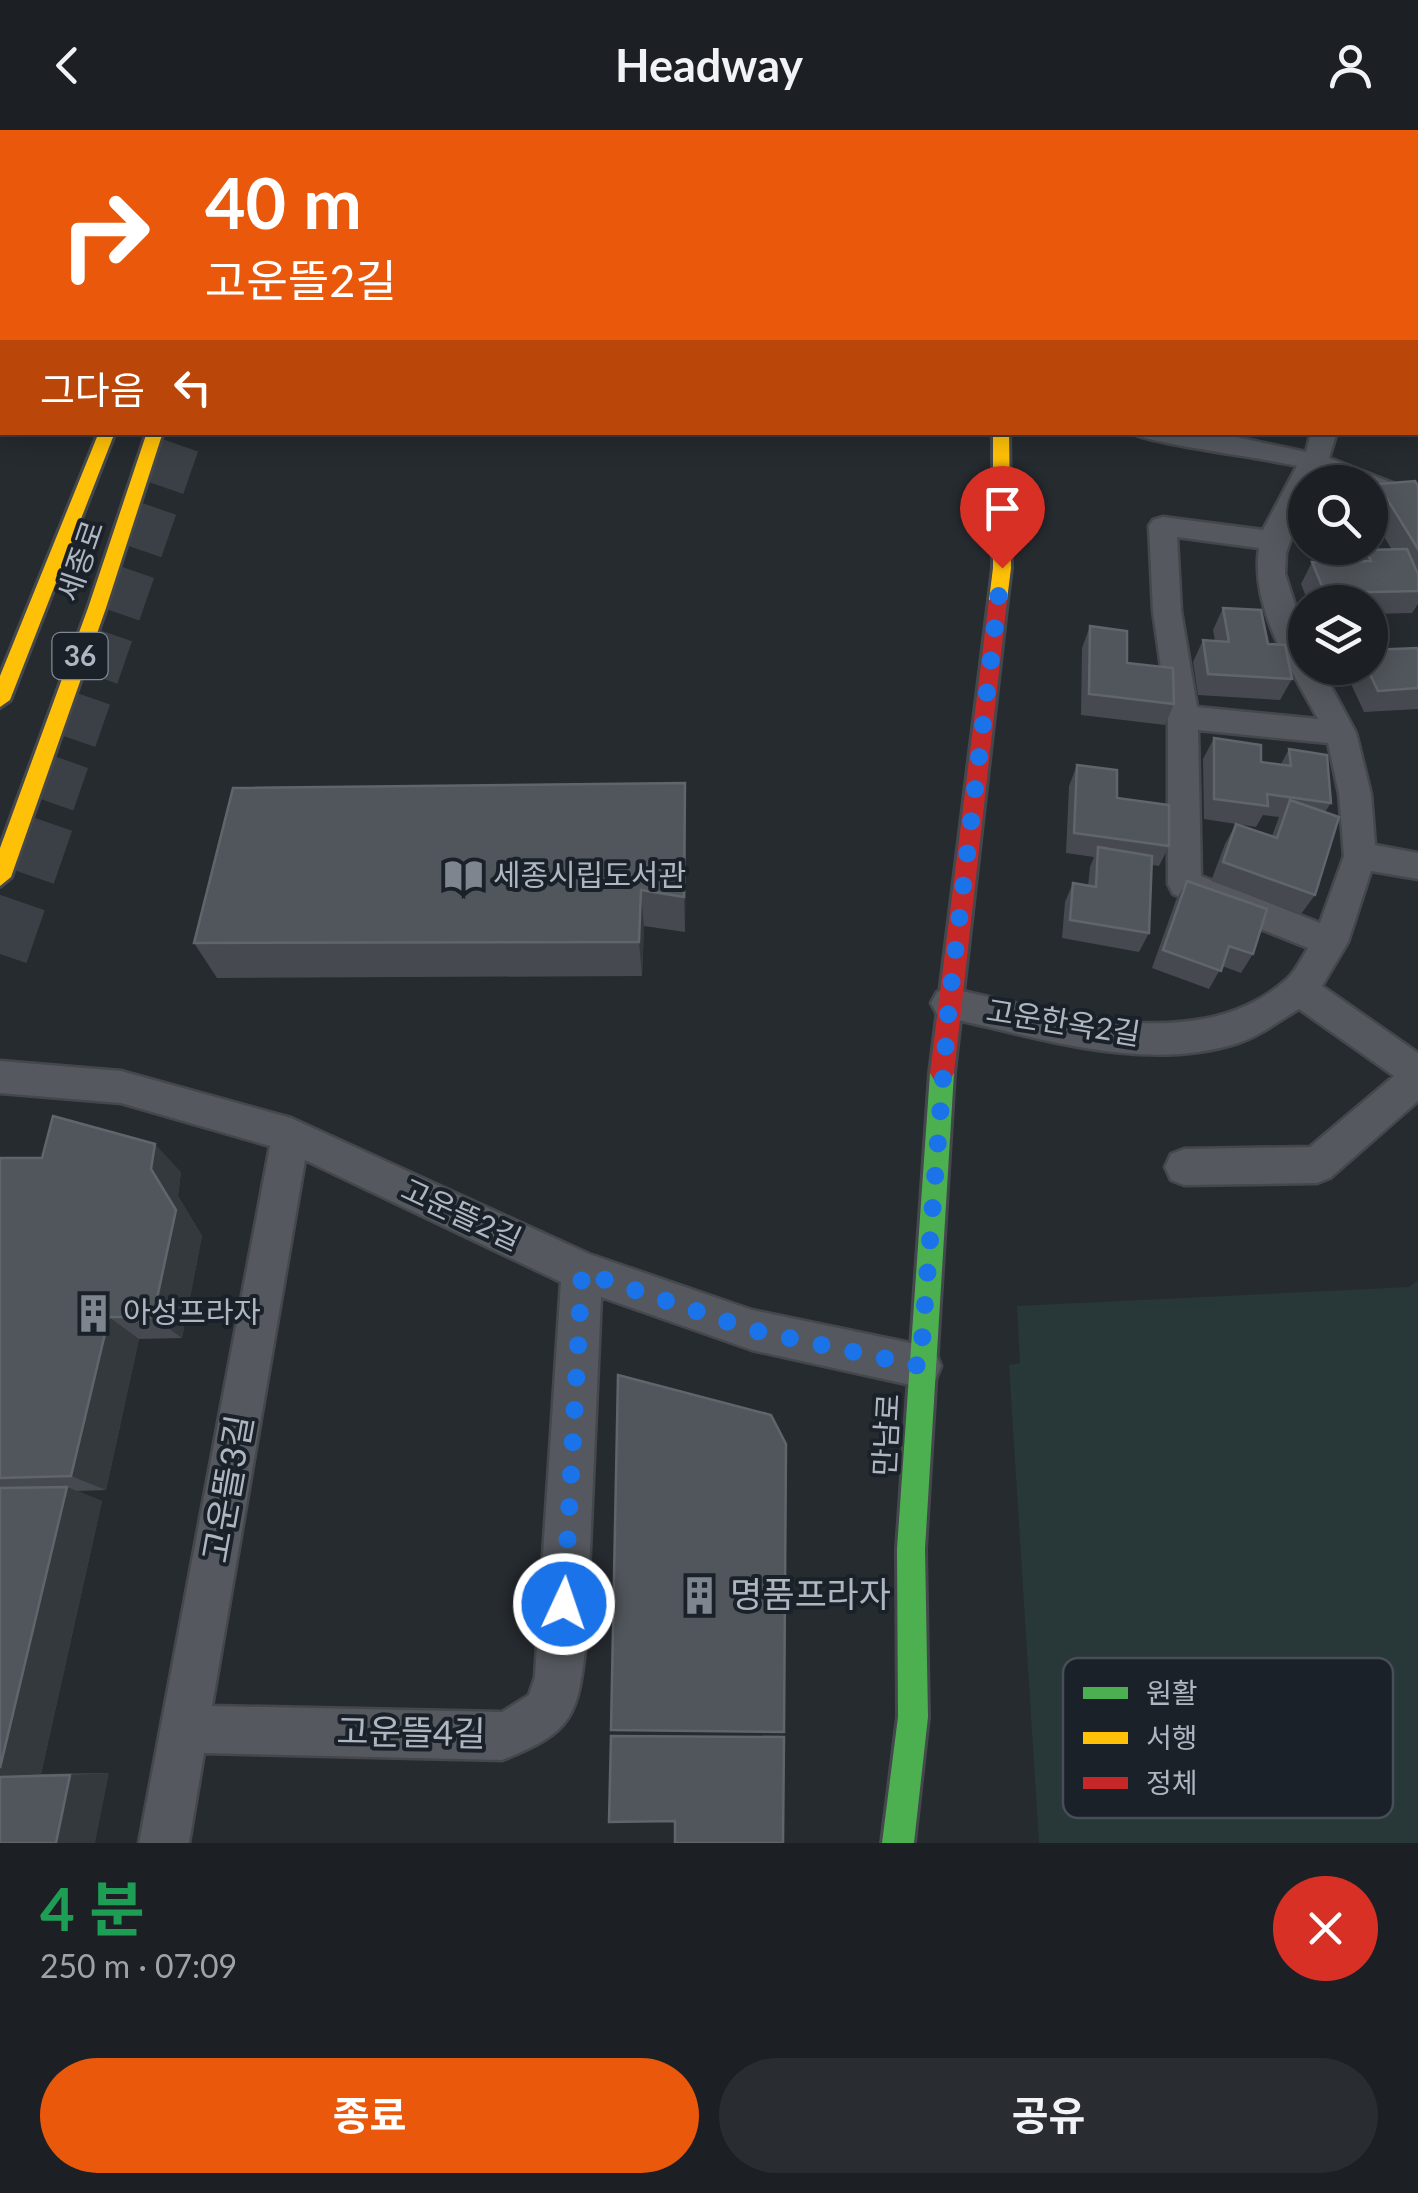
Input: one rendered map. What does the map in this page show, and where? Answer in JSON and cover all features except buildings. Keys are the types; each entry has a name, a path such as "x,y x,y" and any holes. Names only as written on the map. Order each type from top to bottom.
{"street":[{"name":"세종로","path":"0,700 106,435"},
{"name":"세종로","path":"0,878 154,435"},
{"name":"만남로","path":"898,1843 912,1718 912,1549 920,1366 949,1003 1002,568 1001,435"},
{"path":"1165,435 1249,446 1315,462 1378,483 1418,504"},
{"name":"고운한옥2길","path":"1288,631 1277,610 1269,568 1280,520 1315,462 1323,435"},
{"path":"1274,541 1163,526 1167,611 1183,717 1185,884 1330,942"},
{"name":"고운한옥2길","path":"949,1003 1084,1032 1165,1039 1234,1030 1300,990 1330,942 1360,856 1355,794 1341,733 1316,685"},
{"path":"1183,717 1341,733"},
{"path":"1360,856 1418,866"},
{"path":"1184,1167 1317,1165 1418,1076 1300,990"},
{"name":"고운뜰2길","path":"0,1077 121,1087 291,1135 582,1272 752,1330 920,1366"},
{"name":"고운뜰3길","path":"164,1843 291,1135"},
{"name":"고운뜰4길","path":"185,1729 502,1736 536,1724 556,1695 562,1641 582,1272"}],"shaded area":[{"path":"1418,1280 1418,1843 1039,1843 1009,1365 1020,1363 1017,1306 1409,1287"}],"tunnel":[{"path":"52,803 180,435"},
{"path":"0,954 53,800"}],"traffic: fast":[{"path":"898,1843 913,1717 911,1549 942,1073"}],"traffic: slow":[{"path":"0,700 106,435"},
{"path":"0,877 97,608 154,435"},
{"path":"998,600 1002,568 1001,435"}],"traffic: jam":[{"path":"942,1073 998,600"}],"place":[{"name":"세종시립도서관","path":"463,876"},
{"name":"아성프라자","path":"93,1313"},
{"name":"명품프라자","path":"700,1595"}],"route":[{"path":"564,1604 582,1272 752,1330 920,1366 949,1003 1002,568"}]}
